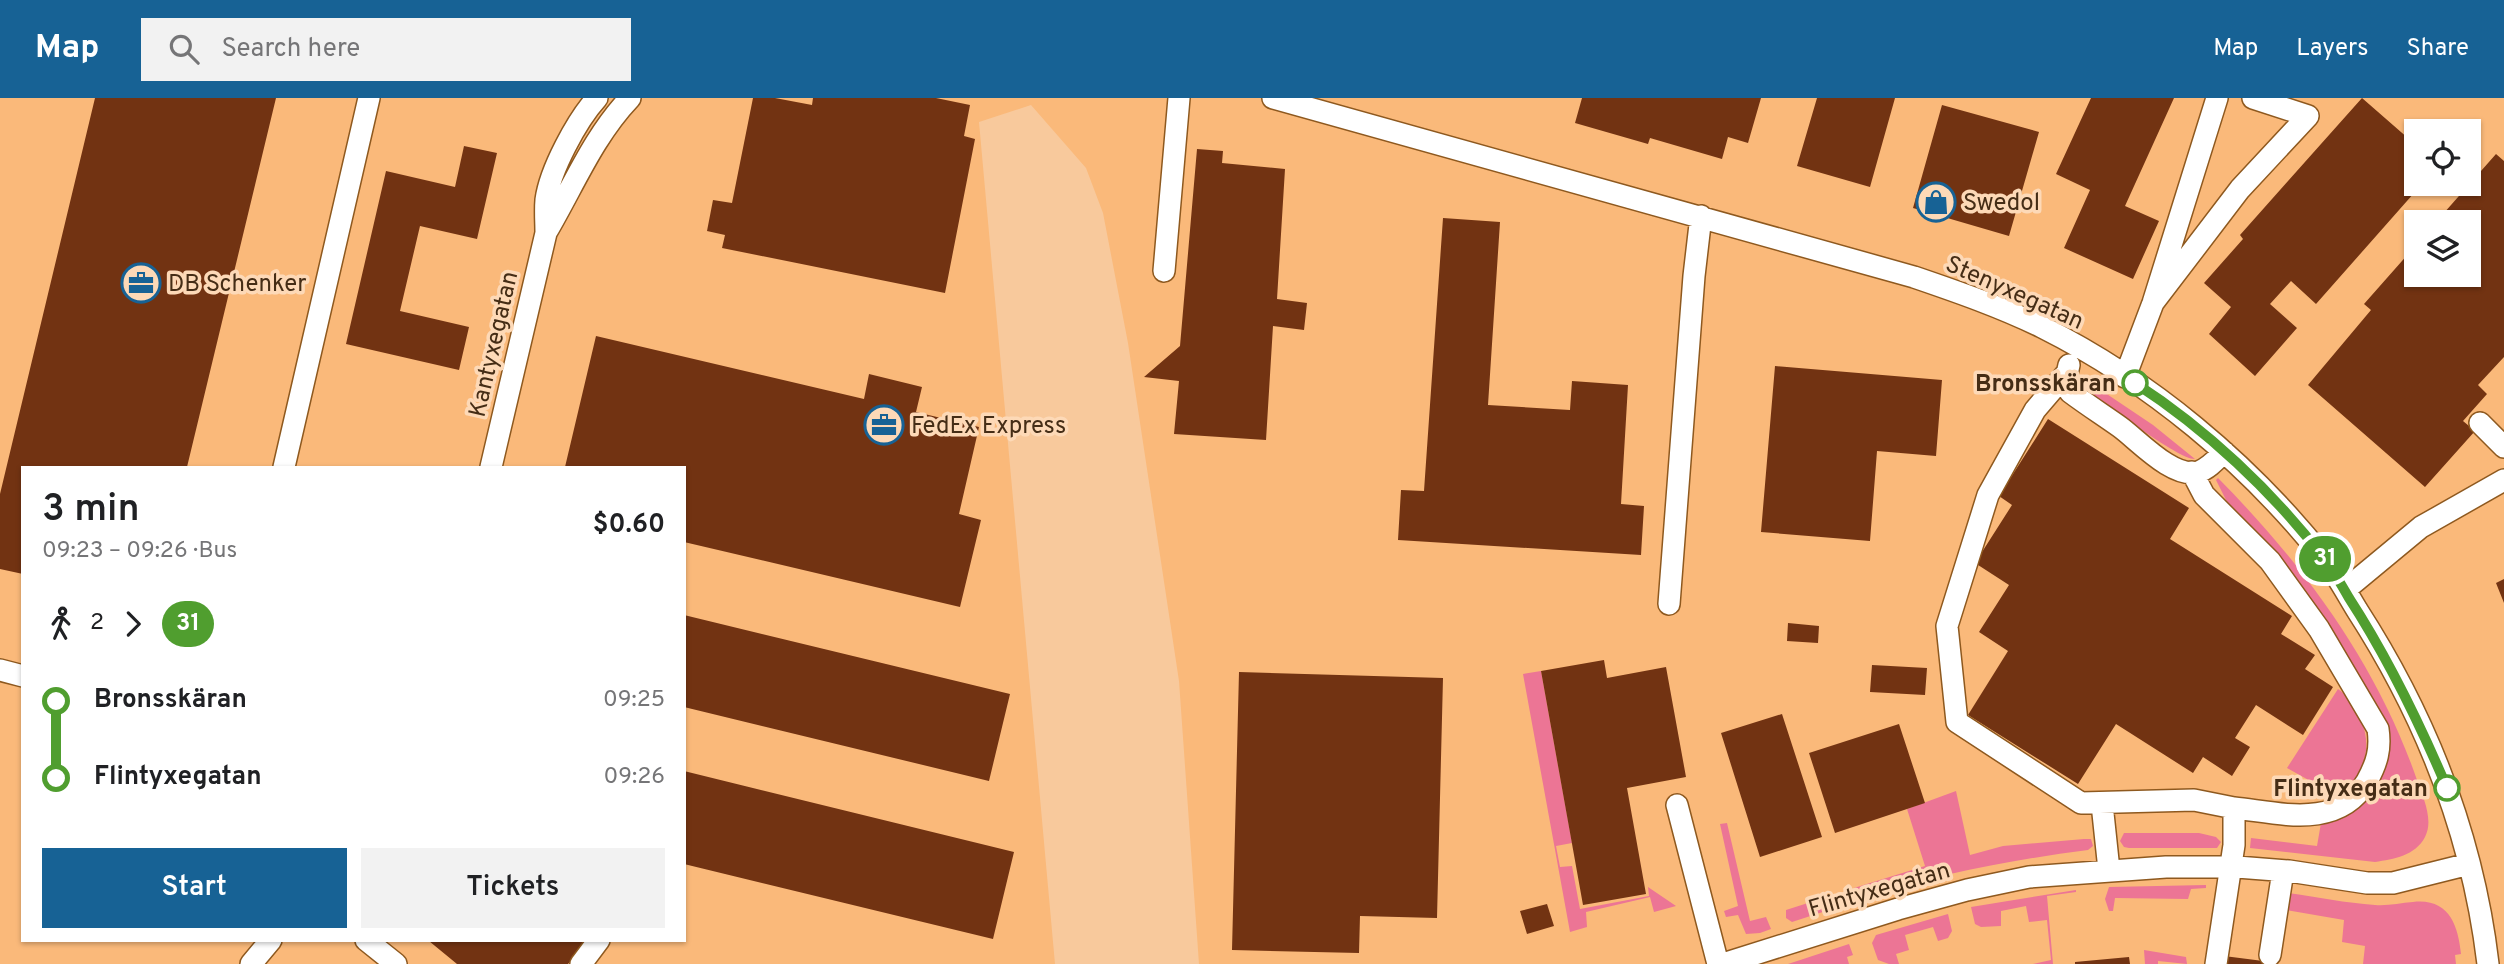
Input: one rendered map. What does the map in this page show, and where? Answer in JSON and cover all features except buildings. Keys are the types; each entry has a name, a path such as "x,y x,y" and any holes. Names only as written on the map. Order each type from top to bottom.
{"street":[{"path":"284,466 369,98"},
{"name":"Kantyxegatan","path":"491,466 546,233 546,200 556,168 587,109 597,98"},
{"name":"Kantyxegatan","path":"546,233 595,143 611,118 630,98"},
{"path":"1164,271 1179,98"},
{"name":"Stenyxegatan","path":"1273,98 1914,277 1985,302 2043,327 2160,399 2280,505 2325,559 2374,637 2416,716 2447,788 2483,924 2488,964"},
{"path":"2125,376 2153,303 2217,98"},
{"path":"2153,303 2240,189 2308,116 2253,98"},
{"path":"1669,604 1701,216"},
{"path":"2079,348 2065,375 2035,410 1988,495 1947,626 1957,722 2081,803 2194,800 2234,808 2317,816 2339,809 2365,785 2378,758 2378,729 2319,629 2270,561 2204,495 2192,472"},
{"path":"2065,375 2065,383 2070,392 2175,469 2198,472 2224,453"},
{"path":"2480,423 2504,447"},
{"path":"2344,590 2421,527 2504,480"},
{"path":"0,670 21,675"},
{"path":"2102,804 2109,870"},
{"path":"1677,805 1721,964"},
{"path":"2216,964 2234,845 2234,808"},
{"name":"Flintyxegatan","path":"1721,964 1898,909 2029,877 2109,870 2230,867 2283,871 2367,883 2393,883 2469,864"},
{"path":"2270,956 2283,871"},
{"path":"251,964 269,942"},
{"path":"368,942 396,964"},
{"path":"580,964 597,942"}],"shaded area":[{"path":"0,98 2504,98 2504,964 1199,964 1179,681 1128,343 1103,213 1086,168 1031,105 979,122 1055,964 0,964"},
{"path":"2077,374 2153,425 2195,459 2186,457 2159,441 2089,392"},
{"path":"2218,478 2250,511 2308,581 2335,618 2381,696 2427,808 2425,837 2410,852 2397,858 2375,862 2250,848 2251,838 2317,846 2321,823 2356,809 2373,791 2386,762 2381,717 2370,695 2320,612 2276,555 2229,506 2216,480"},
{"path":"1541,671 1572,843 1556,846 1560,867 1572,866 1580,909 1649,896 1648,887 1676,906 1654,912 1650,897 1586,912 1587,927 1570,932 1523,674"},
{"path":"2338,689 2357,710 2366,739 2362,765 2348,790 2321,787 2287,768"},
{"path":"1956,791 1970,855 2003,846 2084,839 2091,839 2093,846 2088,850 1974,869 1856,898 1854,888 1925,866 1907,809"},
{"path":"1727,823 1750,921 1766,917 1771,929 1760,933 1746,934 1738,915 1726,917 1724,911 1738,906 1720,824"},
{"path":"2124,833 2199,833 2216,837 2221,842 2217,848 2129,848 2124,847 2120,841"},
{"path":"2206,885 2206,888 2191,889 2188,899 2115,898 2113,911 2109,911 2105,899 2109,887"},
{"path":"2076,890 2047,896 2053,964 2033,964 2051,960 2047,920 2029,922 2026,906 2001,911 2001,926 1981,927 1975,924 1971,907"},
{"path":"2288,893 2375,905 2413,902 2435,904 2443,909 2454,924 2461,954 2455,955 2456,964 2363,964 2365,946 2342,942 2344,920 2286,910"},
{"path":"1833,895 1839,904 1835,908 1792,922 1786,918 1786,910"},
{"path":"1948,914 1952,931 1948,938 1938,941 1933,927 1905,935 1909,950 1896,954 1899,964 1878,960 1872,943 1876,935"},
{"path":"1849,944 1853,955 1847,957 1849,964 1788,964"},
{"path":"2144,950 2186,957 2187,964 2158,961 2158,964 2145,964"}],"bus line":[{"name":"31","path":"2135,383 2160,399 2224,453 2280,505 2325,559 2374,637 2416,716 2447,788"}],"place":[{"name":"Swedol","path":"1936,202"},
{"name":"DB Schenker","path":"141,283"},
{"name":"Bronsskäran","path":"2135,383"},
{"name":"FedEx Express","path":"884,425"},
{"name":"Flintyxegatan","path":"2447,788"}]}
